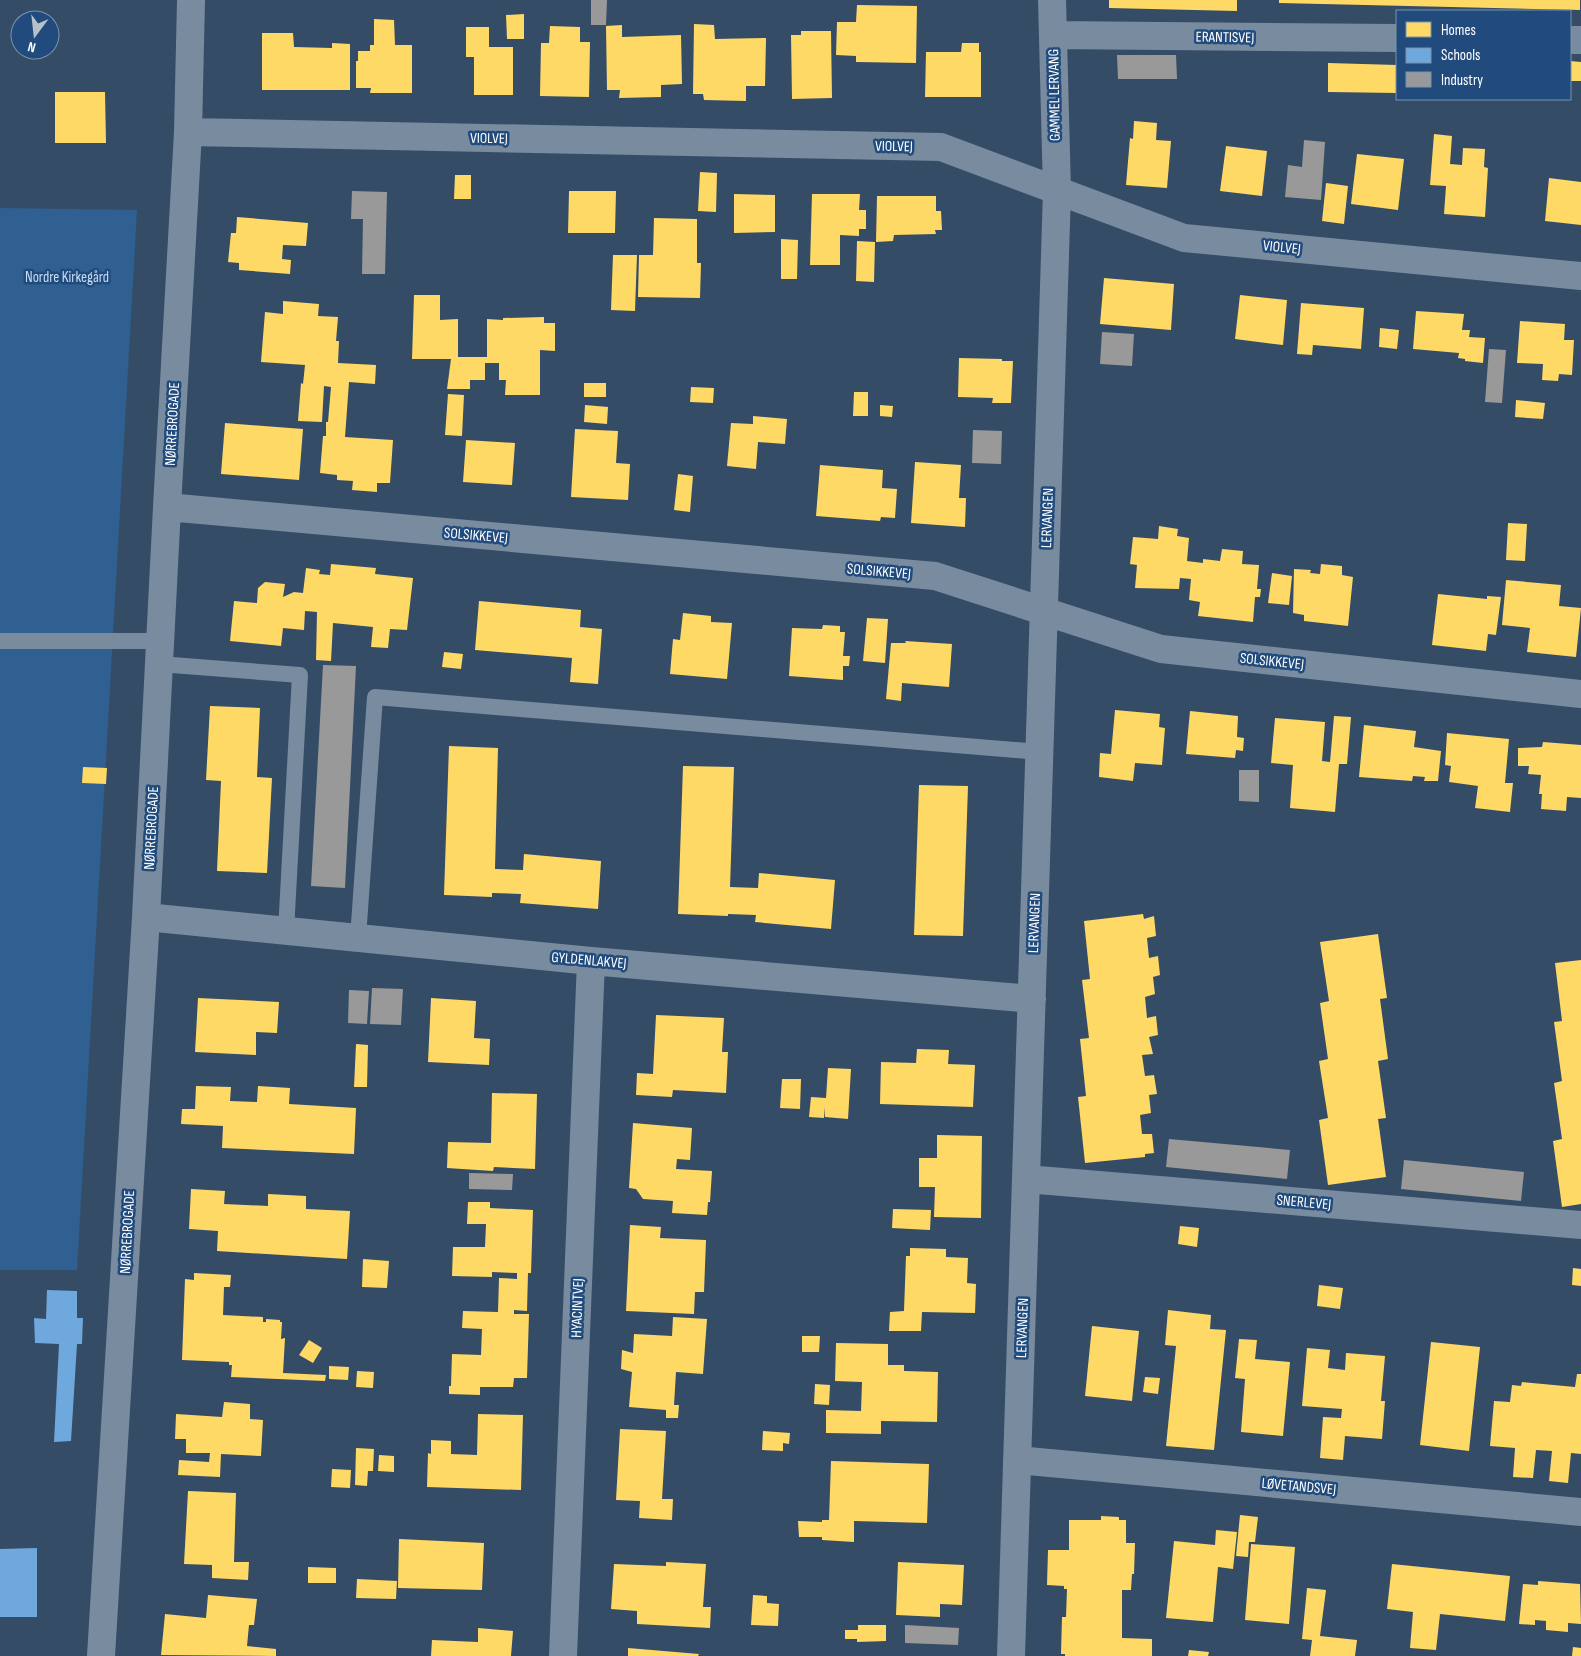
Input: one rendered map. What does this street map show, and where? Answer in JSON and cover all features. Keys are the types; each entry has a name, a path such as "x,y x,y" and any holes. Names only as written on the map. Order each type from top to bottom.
{"street":[{"name":"NØRREBROGADE","path":"101,1656 146,917 188,132 190,0"},
{"name":"GAMMEL LERVANG","path":"1052,0 1056,191"},
{"name":"ERANTISVEJ","path":"1052,35 1396,38"},
{"name":"VIOLVEJ","path":"188,132 941,147 1184,238 1581,276"},
{"name":"LERVANGEN","path":"1011,1656 1056,191"},
{"name":"SOLSIKKEVEJ","path":"167,507 935,576 1161,649 1581,694"},
{"name":"GYLDENLAKVEJ","path":"146,917 592,961 1032,999"},
{"name":"HYACINTVEJ","path":"563,1656 592,961"},
{"name":"SNERLEVEJ","path":"1026,1179 1581,1225"},
{"name":"LØVETANDSVEJ","path":"1017,1460 1581,1512"}],"lane":[{"path":"0,641 160,652 300,675 286,931"},
{"path":"358,938 375,697 1039,752"}],"green space":[{"name":"Nordre Kirkegård","path":"0,208 137,210 77,1270 0,1270"}],"building: Homes":[{"path":"1109,0 1237,0 1237,11 1109,8"},
{"path":"1279,0 1580,0 1580,10 1279,3"},
{"path":"857,5 917,6 916,63 856,62 856,56 836,55 837,22 856,22"},
{"path":"524,14 524,39 507,39 506,15"},
{"path":"374,19 394,20 395,45 412,45 412,93 370,93 371,88 356,88 358,51 370,51 370,45 374,45"},
{"path":"694,24 714,25 715,39 766,38 765,86 746,86 746,101 704,100 703,94 693,94"},
{"path":"622,25 622,37 681,35 682,84 661,85 661,97 619,98 620,90 607,90 606,26"},
{"path":"550,26 580,27 580,42 590,42 589,97 540,96 541,43 549,43"},
{"path":"466,27 489,27 489,47 513,47 513,95 474,95 474,57 466,57"},
{"path":"801,31 831,31 832,98 792,99 791,35 801,35"},
{"path":"262,33 293,33 294,47 332,48 332,43 350,44 350,90 262,90"},
{"path":"962,43 979,43 979,52 981,52 981,97 925,97 926,52 961,52"},
{"path":"1571,61 1581,62 1581,81 1571,81"},
{"path":"1328,63 1396,65 1396,93 1328,92"},
{"path":"55,92 105,92 106,143 55,143"},
{"path":"1134,121 1157,123 1156,140 1171,141 1167,188 1126,185 1130,138 1133,139"},
{"path":"1434,134 1452,136 1450,164 1462,165 1463,148 1485,149 1484,167 1488,168 1485,217 1444,214 1446,186 1430,185"},
{"path":"1226,146 1267,151 1262,196 1220,191"},
{"path":"1357,154 1404,159 1398,210 1351,204"},
{"path":"700,172 717,173 716,212 698,211"},
{"path":"455,175 471,175 471,199 454,199"},
{"path":"1549,178 1581,182 1581,225 1545,221"},
{"path":"1326,183 1348,186 1344,224 1322,221"},
{"path":"569,191 616,191 615,233 568,233"},
{"path":"734,194 775,195 775,232 734,233"},
{"path":"812,194 860,194 859,210 866,210 866,229 859,229 859,236 840,235 840,265 810,265"},
{"path":"877,196 936,196 936,211 941,211 942,230 935,230 936,234 894,235 893,241 876,242"},
{"path":"237,217 308,223 306,246 283,245 282,259 291,260 290,274 239,270 239,263 228,262 231,233 236,233"},
{"path":"654,218 697,219 697,263 701,263 700,298 638,297 639,255 653,255"},
{"path":"781,239 798,240 797,279 781,279"},
{"path":"857,241 875,242 874,282 856,281"},
{"path":"613,255 637,255 635,311 611,310"},
{"path":"1104,278 1174,284 1171,330 1100,324"},
{"path":"414,295 440,295 440,320 458,319 458,357 487,357 487,319 503,320 503,318 544,317 544,323 555,323 555,351 540,350 540,395 505,395 506,380 499,380 499,363 485,363 485,380 470,380 470,389 447,389 451,359 412,359"},
{"path":"1240,295 1287,300 1283,345 1235,339"},
{"path":"283,301 319,304 318,316 338,317 336,341 339,341 338,363 376,365 375,384 349,382 345,437 393,440 390,483 377,483 377,492 352,490 353,481 337,480 337,475 320,473 323,436 326,436 331,387 324,386 322,422 298,421 301,383 303,384 305,365 261,362 265,312 283,314"},
{"path":"1301,303 1364,308 1361,349 1313,345 1312,355 1297,354"},
{"path":"1416,311 1464,314 1462,330 1470,330 1469,337 1485,338 1483,363 1465,361 1465,359 1458,358 1459,353 1413,349"},
{"path":"1520,321 1565,324 1564,340 1574,340 1572,375 1559,374 1558,381 1542,380 1543,364 1517,363"},
{"path":"1380,328 1399,330 1397,349 1379,347"},
{"path":"959,358 1013,361 1011,403 992,403 993,398 958,397"},
{"path":"584,383 606,383 606,397 584,397"},
{"path":"691,387 714,388 713,403 690,402"},
{"path":"854,392 868,392 868,416 853,416"},
{"path":"448,394 464,395 462,436 445,435"},
{"path":"1516,400 1545,403 1543,419 1515,417"},
{"path":"585,405 608,407 607,424 584,422"},
{"path":"880,405 893,406 892,417 880,416"},
{"path":"753,416 787,419 785,444 758,442 756,469 727,466 731,423 753,424"},
{"path":"225,423 303,429 299,480 221,474"},
{"path":"575,429 618,431 616,463 630,464 628,500 571,497"},
{"path":"466,440 515,443 512,485 463,482"},
{"path":"915,462 961,465 959,498 966,498 965,527 911,523"},
{"path":"820,465 883,470 882,488 897,489 895,518 881,517 880,521 816,516"},
{"path":"678,474 693,476 690,512 674,510"},
{"path":"1508,523 1527,524 1525,561 1506,560"},
{"path":"1159,526 1178,529 1177,536 1189,538 1187,561 1203,563 1203,559 1220,561 1222,549 1243,551 1242,564 1259,565 1257,589 1261,589 1260,597 1255,597 1253,622 1198,616 1200,602 1189,600 1191,579 1180,578 1179,589 1135,588 1137,565 1130,564 1133,537 1158,539"},
{"path":"331,564 376,568 375,574 413,578 407,630 390,629 388,648 371,647 373,627 333,623 331,661 316,660 317,612 305,611 304,630 283,628 281,646 230,641 234,601 257,603 258,588 265,582 285,584 283,597 294,592 303,593 306,568 320,570 319,574 330,575"},
{"path":"1321,564 1342,566 1342,575 1353,577 1348,626 1304,621 1304,615 1293,613 1294,569 1311,570 1310,573 1320,574"},
{"path":"1272,573 1292,576 1289,605 1268,603"},
{"path":"1506,580 1561,585 1559,606 1581,608 1576,657 1527,652 1530,628 1502,625"},
{"path":"1438,594 1487,599 1487,596 1501,597 1496,635 1488,634 1486,651 1432,645"},
{"path":"479,601 581,610 580,627 602,629 598,684 570,682 572,658 475,650"},
{"path":"683,613 711,616 711,622 732,623 727,679 670,674 673,639 680,640"},
{"path":"867,618 888,619 885,663 863,661"},
{"path":"823,625 840,626 840,632 845,632 843,656 850,656 849,666 843,666 843,680 789,676 792,628 822,629"},
{"path":"905,641 952,644 949,687 902,683 901,701 886,699 891,643 906,643"},
{"path":"444,652 463,654 461,669 442,667"},
{"path":"210,706 260,708 257,777 272,778 267,873 217,871 221,781 206,780"},
{"path":"1115,710 1160,714 1159,727 1165,728 1162,765 1135,763 1133,781 1099,777 1100,753 1111,754"},
{"path":"1190,711 1238,716 1237,737 1244,738 1243,751 1236,750 1235,758 1186,754"},
{"path":"1334,716 1351,717 1347,764 1339,764 1335,812 1290,808 1293,765 1271,763 1275,718 1325,722 1322,761 1330,762"},
{"path":"1364,725 1416,731 1414,747 1441,751 1438,781 1424,781 1425,777 1413,776 1412,781 1359,777"},
{"path":"1447,733 1509,739 1505,783 1513,783 1510,812 1475,808 1478,786 1449,782 1451,766 1445,765"},
{"path":"1543,742 1581,745 1581,798 1567,797 1566,811 1541,809 1542,794 1539,794 1541,775 1528,774 1529,766 1518,766 1518,748 1542,747"},
{"path":"449,746 498,748 495,869 523,870 524,854 601,861 598,909 520,903 521,894 492,893 492,897 444,895"},
{"path":"683,766 734,767 730,887 758,888 759,873 835,880 831,929 755,922 756,915 678,914"},
{"path":"83,767 107,768 106,784 82,783"},
{"path":"919,785 968,786 963,936 914,935"},
{"path":"1143,914 1144,919 1154,916 1156,936 1147,938 1149,958 1158,956 1160,975 1153,977 1155,994 1145,997 1147,1018 1156,1016 1158,1035 1149,1037 1153,1054 1142,1055 1145,1076 1154,1075 1157,1094 1149,1095 1151,1113 1140,1115 1142,1134 1152,1134 1154,1153 1145,1154 1145,1157 1085,1163 1078,1097 1086,1096 1080,1039 1089,1038 1082,980 1090,979 1084,921"},
{"path":"1378,934 1387,998 1380,999 1388,1059 1378,1061 1386,1118 1378,1119 1386,1177 1328,1185 1319,1120 1328,1118 1319,1061 1328,1059 1320,1003 1329,1001 1320,942"},
{"path":"1581,960 1581,1204 1562,1207 1553,1141 1562,1139 1554,1083 1562,1081 1554,1022 1562,1021 1555,963"},
{"path":"198,998 279,1002 277,1033 256,1032 256,1055 195,1052"},
{"path":"431,998 476,1001 474,1038 490,1039 489,1065 428,1062"},
{"path":"656,1015 724,1018 722,1052 728,1052 726,1093 673,1090 672,1097 636,1095 637,1073 653,1074"},
{"path":"356,1044 368,1045 367,1087 354,1087"},
{"path":"917,1049 949,1050 948,1064 975,1065 973,1107 880,1104 881,1062 916,1063"},
{"path":"828,1068 851,1069 848,1119 825,1117 825,1107 824,1118 809,1117 811,1097 826,1098"},
{"path":"782,1079 801,1079 800,1109 780,1108"},
{"path":"196,1086 231,1087 230,1101 257,1102 258,1086 290,1088 289,1104 356,1108 354,1154 222,1148 223,1126 181,1124 182,1109 195,1109"},
{"path":"492,1093 537,1094 535,1169 494,1167 493,1171 447,1168 448,1142 491,1143"},
{"path":"633,1123 692,1128 690,1160 677,1159 676,1169 712,1171 710,1202 708,1202 707,1215 672,1213 673,1201 643,1199 636,1189 629,1188"},
{"path":"937,1135 982,1136 981,1218 934,1217 935,1187 919,1187 919,1158 937,1158"},
{"path":"191,1189 225,1191 224,1204 268,1206 268,1194 306,1196 306,1209 350,1211 347,1259 217,1251 218,1231 189,1229"},
{"path":"468,1202 490,1202 490,1208 533,1210 531,1273 528,1273 527,1311 514,1310 514,1314 529,1314 527,1378 514,1378 513,1387 480,1387 480,1395 449,1394 452,1354 481,1355 482,1329 462,1328 463,1311 498,1312 499,1278 517,1279 517,1273 492,1272 492,1277 452,1276 453,1247 485,1247 486,1224 467,1224"},
{"path":"893,1209 931,1210 930,1230 892,1228"},
{"path":"630,1225 661,1227 660,1238 706,1240 704,1292 695,1292 694,1314 626,1311"},
{"path":"1180,1226 1199,1228 1197,1247 1178,1244"},
{"path":"910,1248 946,1249 946,1257 968,1258 967,1283 976,1284 975,1313 922,1312 921,1331 889,1331 890,1312 904,1311 906,1256 910,1256"},
{"path":"363,1259 389,1261 387,1288 362,1287"},
{"path":"1573,1268 1581,1269 1581,1286 1572,1285"},
{"path":"194,1273 231,1275 230,1287 224,1287 223,1315 263,1317 263,1322 266,1322 266,1319 280,1320 282,1322 281,1339 285,1338 283,1373 326,1375 325,1381 231,1377 232,1365 229,1365 229,1362 182,1360 185,1279 194,1280"},
{"path":"1319,1285 1343,1288 1340,1309 1317,1306"},
{"path":"1168,1310 1211,1315 1210,1329 1226,1330 1214,1450 1166,1446 1176,1346 1165,1345"},
{"path":"673,1317 707,1319 703,1374 676,1372 674,1405 679,1405 678,1418 666,1418 666,1410 629,1407 632,1372 621,1369 622,1350 633,1353 634,1334 672,1336"},
{"path":"1092,1326 1139,1331 1132,1401 1085,1396"},
{"path":"802,1336 820,1336 819,1352 802,1352"},
{"path":"1239,1339 1257,1340 1255,1359 1290,1362 1283,1436 1241,1432 1245,1379 1235,1378"},
{"path":"309,1340 322,1348 313,1363 299,1355"},
{"path":"1431,1342 1480,1347 1469,1451 1420,1445"},
{"path":"836,1343 888,1344 888,1365 904,1365 904,1371 938,1372 937,1422 881,1421 881,1434 826,1433 826,1410 861,1411 862,1382 835,1381"},
{"path":"1307,1348 1330,1350 1328,1368 1345,1370 1346,1353 1385,1356 1381,1401 1385,1401 1382,1439 1345,1436 1343,1460 1320,1458 1323,1417 1341,1418 1342,1409 1302,1406"},
{"path":"329,1366 349,1367 348,1380 329,1379"},
{"path":"357,1371 374,1372 373,1388 356,1387"},
{"path":"1577,1374 1581,1374 1581,1454 1571,1453 1568,1483 1549,1481 1552,1451 1536,1450 1533,1478 1513,1477 1515,1448 1490,1446 1494,1401 1510,1402 1512,1385 1521,1386 1522,1382 1575,1387"},
{"path":"1145,1377 1160,1378 1158,1394 1143,1392"},
{"path":"815,1384 830,1385 829,1405 814,1404"},
{"path":"224,1402 250,1404 250,1419 263,1420 261,1456 221,1454 220,1477 178,1475 179,1460 209,1462 210,1453 186,1453 186,1439 175,1439 176,1414 222,1417"},
{"path":"478,1414 523,1415 521,1490 427,1487 428,1453 431,1454 431,1440 451,1441 451,1454 477,1455"},
{"path":"620,1429 666,1431 662,1499 673,1499 672,1520 639,1518 640,1501 616,1500"},
{"path":"763,1431 790,1433 789,1444 783,1443 783,1451 762,1450"},
{"path":"356,1448 374,1449 373,1471 368,1471 367,1486 355,1485"},
{"path":"379,1455 394,1456 394,1472 378,1471"},
{"path":"831,1461 929,1464 927,1523 854,1521 854,1542 822,1540 822,1537 799,1537 798,1521 822,1522 822,1520 829,1520"},
{"path":"332,1469 351,1470 350,1488 331,1487"},
{"path":"188,1491 236,1493 234,1562 249,1562 248,1580 212,1578 212,1565 184,1564"},
{"path":"1240,1515 1258,1517 1255,1542 1249,1542 1248,1557 1236,1556"},
{"path":"1101,1516 1119,1517 1119,1520 1126,1520 1126,1543 1135,1543 1134,1574 1132,1574 1131,1590 1122,1590 1122,1638 1152,1639 1152,1656 1065,1656 1065,1654 1061,1654 1062,1617 1066,1617 1067,1589 1064,1589 1064,1586 1047,1585 1048,1550 1069,1550 1069,1520 1101,1520"},
{"path":"1216,1530 1237,1532 1233,1569 1218,1567 1213,1622 1166,1618 1174,1541 1215,1545"},
{"path":"399,1539 484,1543 482,1590 398,1588"},
{"path":"1251,1544 1295,1547 1289,1624 1245,1620"},
{"path":"666,1562 706,1564 703,1607 711,1607 710,1628 637,1624 637,1611 611,1609 614,1564 666,1566"},
{"path":"898,1562 964,1565 962,1605 940,1604 940,1617 896,1615"},
{"path":"1392,1564 1510,1576 1505,1621 1440,1614 1436,1650 1410,1648 1413,1612 1387,1609"},
{"path":"308,1567 336,1568 336,1583 308,1583"},
{"path":"357,1579 397,1581 396,1599 356,1598"},
{"path":"1538,1581 1580,1584 1581,1624 1568,1623 1568,1632 1546,1630 1546,1621 1535,1620 1535,1625 1519,1624 1523,1584 1538,1585"},
{"path":"1307,1588 1326,1590 1320,1636 1357,1640 1355,1656 1310,1656 1312,1640 1302,1639"},
{"path":"208,1595 257,1599 254,1625 249,1625 247,1646 276,1649 276,1656 161,1655 165,1614 206,1618"},
{"path":"753,1595 767,1596 767,1603 779,1604 778,1626 751,1625"},
{"path":"858,1625 886,1625 886,1641 857,1642 857,1639 845,1639 845,1630 858,1630"},
{"path":"478,1628 513,1631 511,1656 431,1656 432,1640 478,1642"},
{"path":"1573,1647 1581,1648 1581,1656 1572,1656"},
{"path":"628,1648 699,1654 698,1656 628,1656"},
{"path":"1189,1650 1209,1652 1208,1656 1188,1656"}],"building: Schools":[{"path":"47,1290 77,1291 77,1318 83,1318 82,1344 77,1344 71,1441 54,1442 59,1344 35,1343 34,1318 46,1319"},
{"path":"37,1548 37,1617 0,1617 0,1549"}],"building: Industry":[{"path":"591,0 607,0 606,25 591,25"},
{"path":"1117,55 1176,55 1177,79 1118,79"},
{"path":"1304,140 1325,142 1321,200 1285,197 1288,165 1302,167"},
{"path":"352,191 387,192 385,274 362,274 363,219 351,219"},
{"path":"1102,332 1134,334 1132,366 1100,364"},
{"path":"1489,349 1506,350 1502,403 1485,402"},
{"path":"973,430 1002,431 1001,464 972,463"},
{"path":"323,665 356,666 345,888 311,886"},
{"path":"1239,770 1259,770 1259,802 1239,801"},
{"path":"372,988 403,989 401,1025 370,1024"},
{"path":"349,990 369,991 367,1024 348,1023"},
{"path":"1169,1139 1290,1150 1287,1179 1166,1167"},
{"path":"1404,1160 1524,1172 1521,1201 1401,1189"},
{"path":"469,1173 513,1174 512,1190 469,1189"},
{"path":"905,1625 959,1628 958,1645 905,1643"}]}
